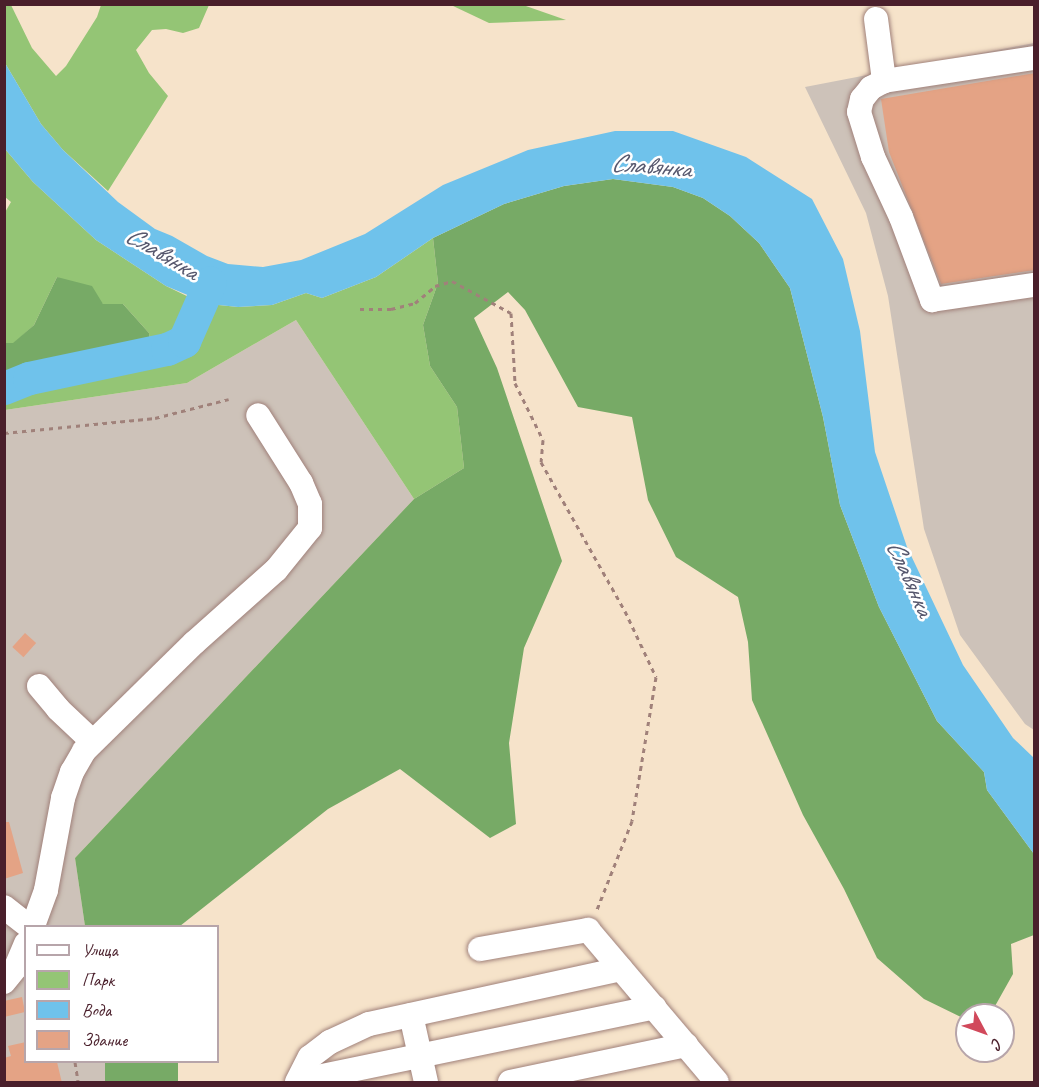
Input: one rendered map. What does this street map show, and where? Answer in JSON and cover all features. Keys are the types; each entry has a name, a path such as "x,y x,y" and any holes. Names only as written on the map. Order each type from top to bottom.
{"lane":[{"path":"876,19 884,81"},
{"path":"1035,58 884,81 871,87 862,99 859,112 873,157 901,217 932,300 1035,285"},
{"path":"34,925 46,890 63,798 72,772 92,741 194,643 276,570 310,528 310,504 306,494 258,415"},
{"path":"39,686 58,709 92,741"},
{"path":"4,907 26,925"},
{"path":"480,949 588,930 717,1083"},
{"path":"4,982 16,967 24,949"},
{"path":"297,1082 310,1057 330,1042 369,1024 621,969"},
{"path":"297,1082 654,1007"},
{"path":"411,1015 426,1083"},
{"path":"510,1083 686,1045"}],"path":[{"path":"360,309 391,309 415,303 435,286 452,281 512,313 515,383 543,440 541,462 625,611 656,677 632,821 588,930"},
{"path":"4,433 155,418 229,399"},
{"path":"75,1063 78,1083"}],"shaded area":[{"path":"1034,43 1034,730 1025,724 960,635 924,529 888,296 866,213 805,87"},
{"path":"296,320 414,499 75,858 85,925 24,925 24,1063 105,1063 108,1082 5,1082 5,410 187,383"}],"green space":[{"path":"4,5 11,5 32,48 56,76 66,66 97,17 101,5 209,5 199,28 183,33 166,29 152,30 136,50 149,73 168,96 108,191 63,150 41,124 5,63"},
{"path":"451,5 523,5 566,20 489,23"},
{"path":"5,149 33,182 96,240 166,286 195,300 192,315 171,342 150,347 149,333 123,304 103,304 57,277 34,325 13,344 5,343 4,214 11,202 5,197"},
{"path":"613,179 673,187 703,198 730,216 759,243 790,288 823,417 840,505 879,607 937,721 984,772 987,790 1034,854 1034,935 1011,944 1013,974 997,1003 955,1003 955,1014 924,999 877,958 844,889 803,815 752,700 748,642 738,597 676,557 648,500 632,417 578,407 525,310 508,292 474,318 497,368 562,561 524,648 509,743 516,824 490,838 400,769 328,809 181,925 85,925 75,858 414,499 464,468 457,407 430,366 423,325 438,283 433,238 504,204 564,186"},
{"path":"433,238 438,283 423,325 430,366 457,407 464,468 414,499 296,320 187,383 5,410 5,402 34,389 119,367 167,359 189,343 209,304 238,307 272,305 306,293 322,298 376,277"},
{"path":"57,277 92,286 103,304 123,304 149,333 150,347 28,371 5,380 5,343 13,343 34,325"},
{"path":"105,1063 178,1063 178,1082 105,1082"}],"water":[{"name":"Славянка","path":"5,63 41,124 63,150 118,202 155,229 207,256 228,264 263,267 301,260 365,234 443,185 528,150 615,131 673,131 746,157 812,199 843,259 860,331 875,452 907,547 963,665 1013,738 1034,758 1034,854 987,790 984,772 937,721 879,607 840,505 823,417 790,288 759,243 730,216 703,198 673,187 613,179 564,186 504,204 433,238 376,277 322,298 306,293 272,305 238,307 209,304 166,286 96,240 33,182 5,149"}],"building":[{"path":"1035,73 1035,270 941,284 889,152 881,99"},
{"path":"25,633 36,643 23,657 12,647"},
{"path":"4,822 9,822 23,873 4,879"},
{"path":"22,997 24,1012 4,1017 4,1001"},
{"path":"24,1042 24,1063 57,1063 62,1083 4,1083 4,1058 11,1056 8,1046"}],"waterway":[{"path":"4,388 29,378 167,349 184,341 210,282"}]}
